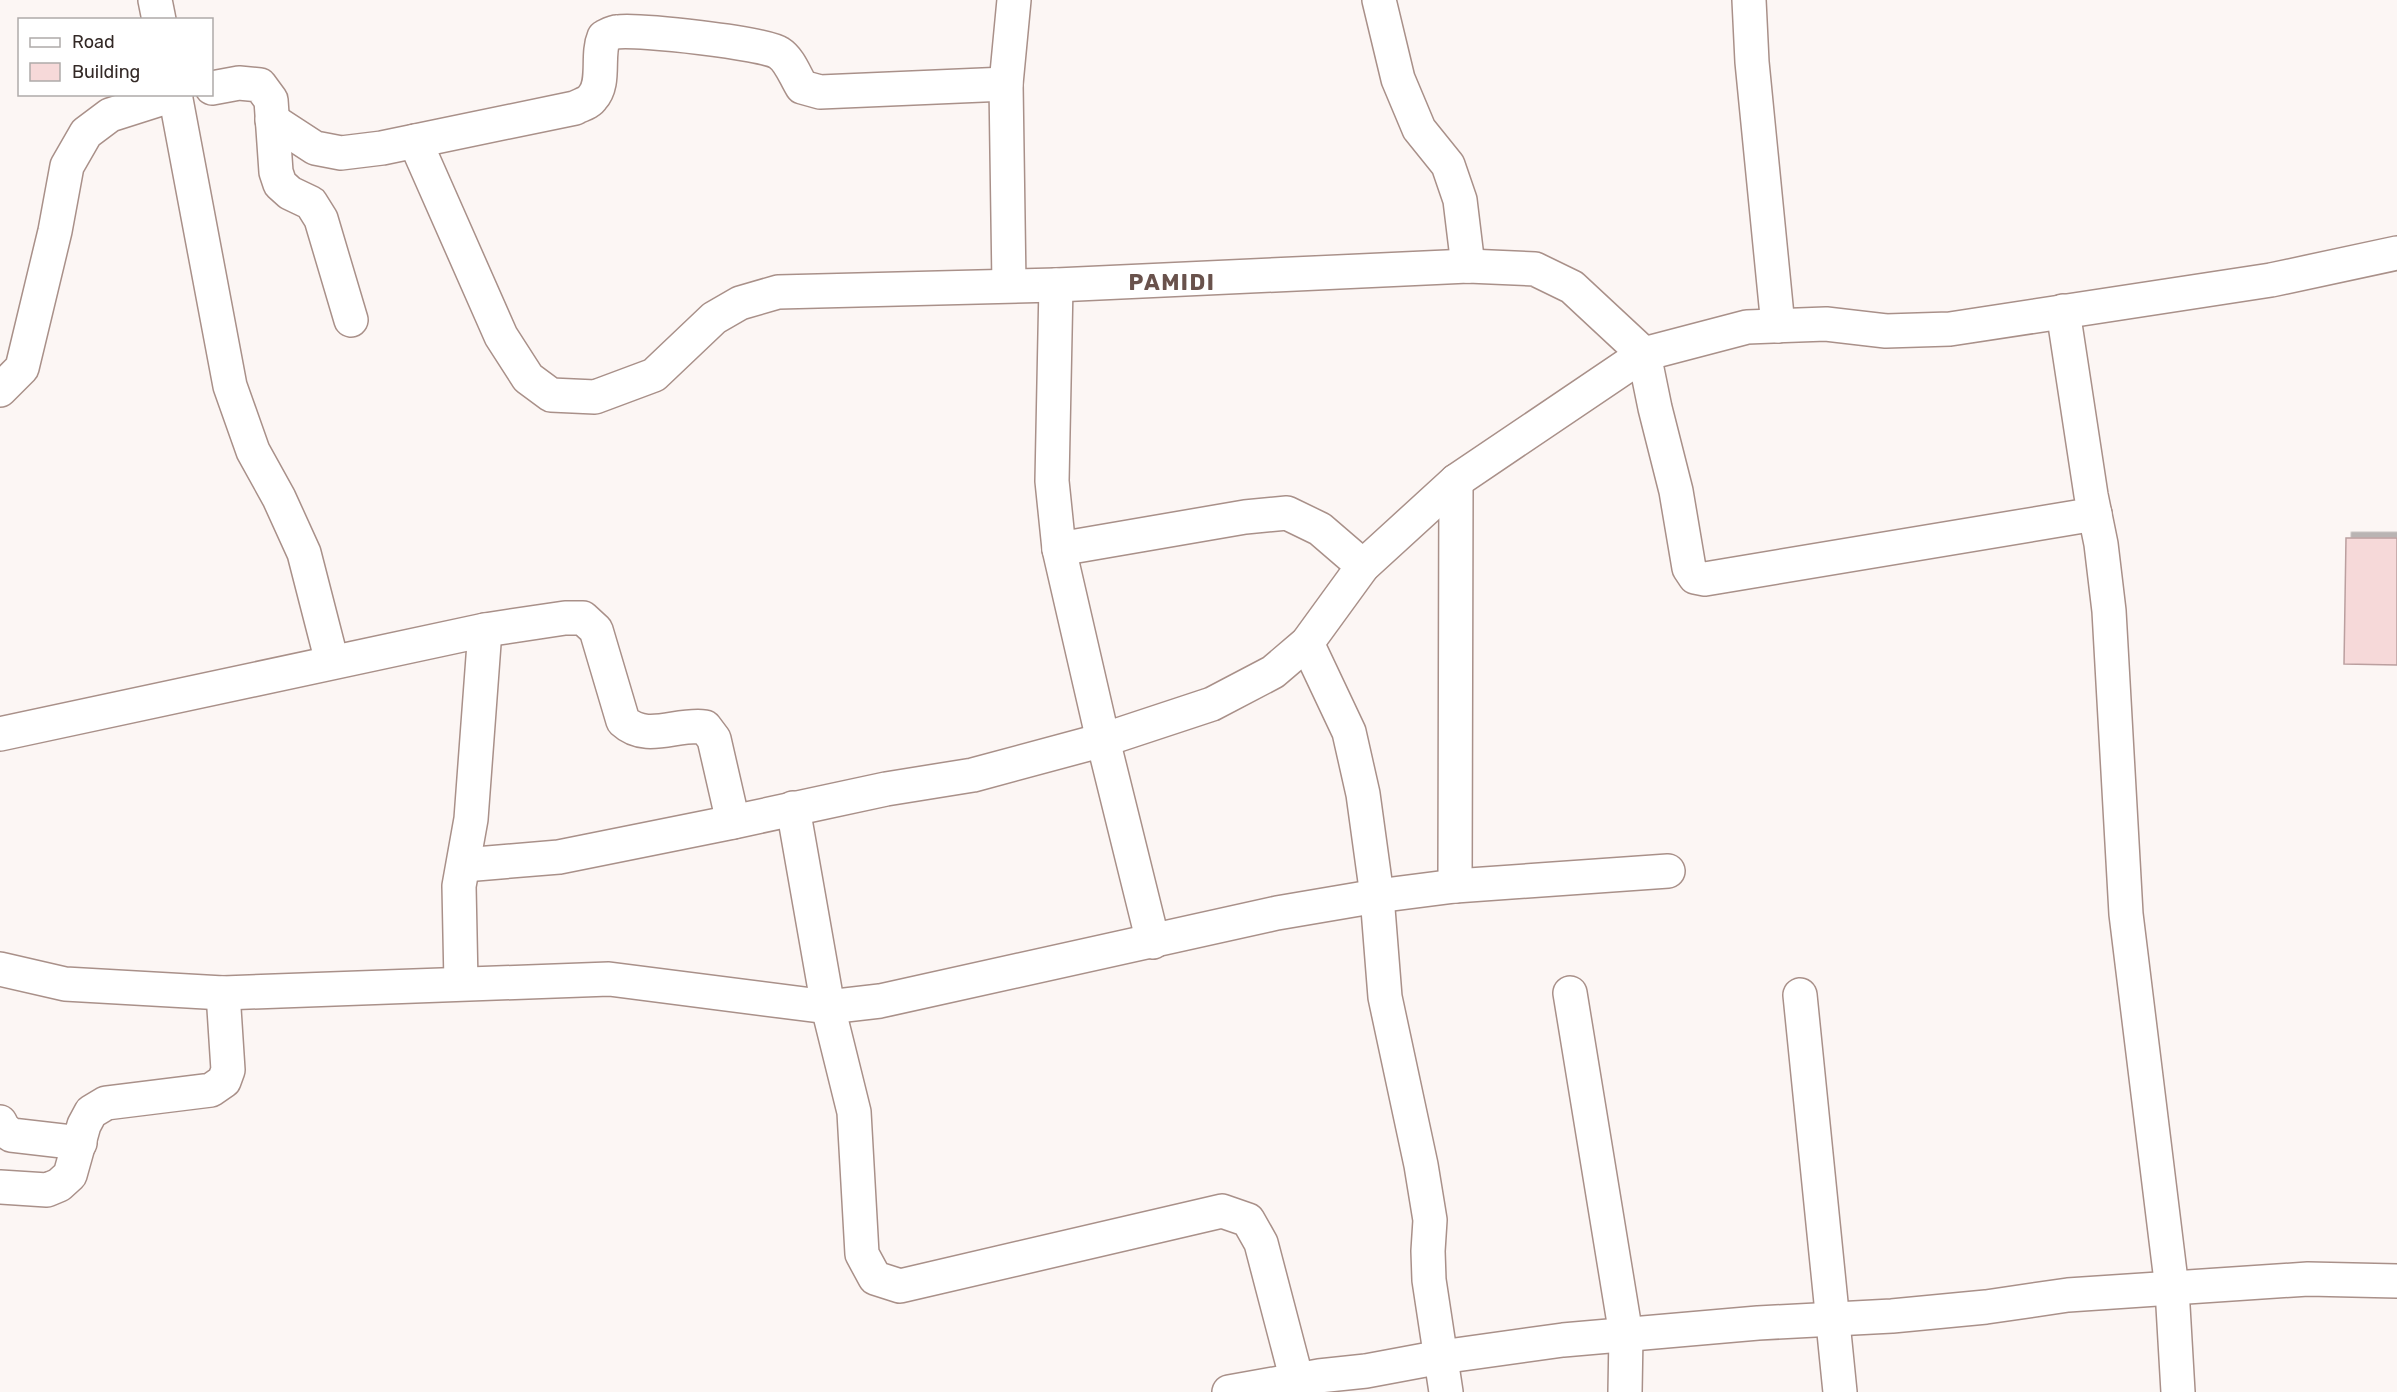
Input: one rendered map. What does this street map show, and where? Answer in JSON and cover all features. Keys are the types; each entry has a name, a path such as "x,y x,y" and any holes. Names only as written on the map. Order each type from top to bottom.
{"street":[{"path":"155,0 159,18"},
{"path":"1009,285 1006,84 1014,0"},
{"path":"1379,0 1398,79 1419,129 1448,165 1460,200 1468,266"},
{"path":"1749,0 1752,62 1778,326"},
{"path":"272,120 315,148 341,153 415,141 575,108 592,99 600,84 599,48 604,37 617,32 693,37 767,47 779,52 788,61 802,87 820,92 1006,84"},
{"path":"213,88 239,83 260,85 271,100 276,172 280,184 290,193 311,203 321,219 351,320"},
{"path":"0,390 22,368 55,231 67,166 71,158 86,133 110,115 172,96"},
{"path":"175,96 230,386 253,451 279,498 304,553 332,663"},
{"path":"415,141 501,336 528,378 551,395 595,397 654,375 714,318 740,303 778,292 1056,285 1468,266 1534,269 1572,286 1644,354 1654,408 1676,491 1689,568 1695,577 1705,579 2095,514"},
{"path":"464,865 559,856 886,789 973,775 1103,740 1212,704 1273,672 1307,643 1363,566 1456,481 1644,354 1747,327 1826,324 1886,331 1950,329 2271,280 2397,253"},
{"path":"1056,285 1052,482 1059,549 1153,942"},
{"path":"2062,311 2101,544 2109,611 2127,914 2172,1289 2178,1392"},
{"path":"1455,886 1456,481"},
{"path":"1059,549 1245,517 1287,513 1320,529 1363,566"},
{"path":"0,734 485,630 565,618 583,618 596,630 623,721 632,729 646,733 692,725 705,727 714,739 733,822"},
{"path":"461,983 459,886 471,819 485,630"},
{"path":"1307,643 1349,732 1364,794 1377,896 1385,997 1421,1165 1430,1220 1429,1280 1446,1392"},
{"path":"793,808 828,1007 854,1112 862,1254 875,1278 900,1286 1222,1211 1248,1220 1261,1243 1298,1387"},
{"path":"0,969 65,984 223,993 609,979 828,1007 880,1001 1277,913 1377,896 1455,886 1668,871"},
{"path":"0,1187 47,1190 59,1185 70,1175 91,1112 106,1103 210,1090 224,1081 228,1070 223,993"},
{"path":"1570,993 1626,1335 1625,1392"},
{"path":"1800,995 1840,1392"},
{"path":"0,1122 11,1135 80,1143"},
{"path":"1229,1392 1298,1387 1441,1357 1563,1340 1833,1317 1892,1316 1986,1307 2068,1295 2308,1279 2397,1281"}],"building":[{"path":"2346,538 2397,538 2397,665 2344,664"}],"district":[{"name":"PAMIDI","path":"1172,282"}]}
